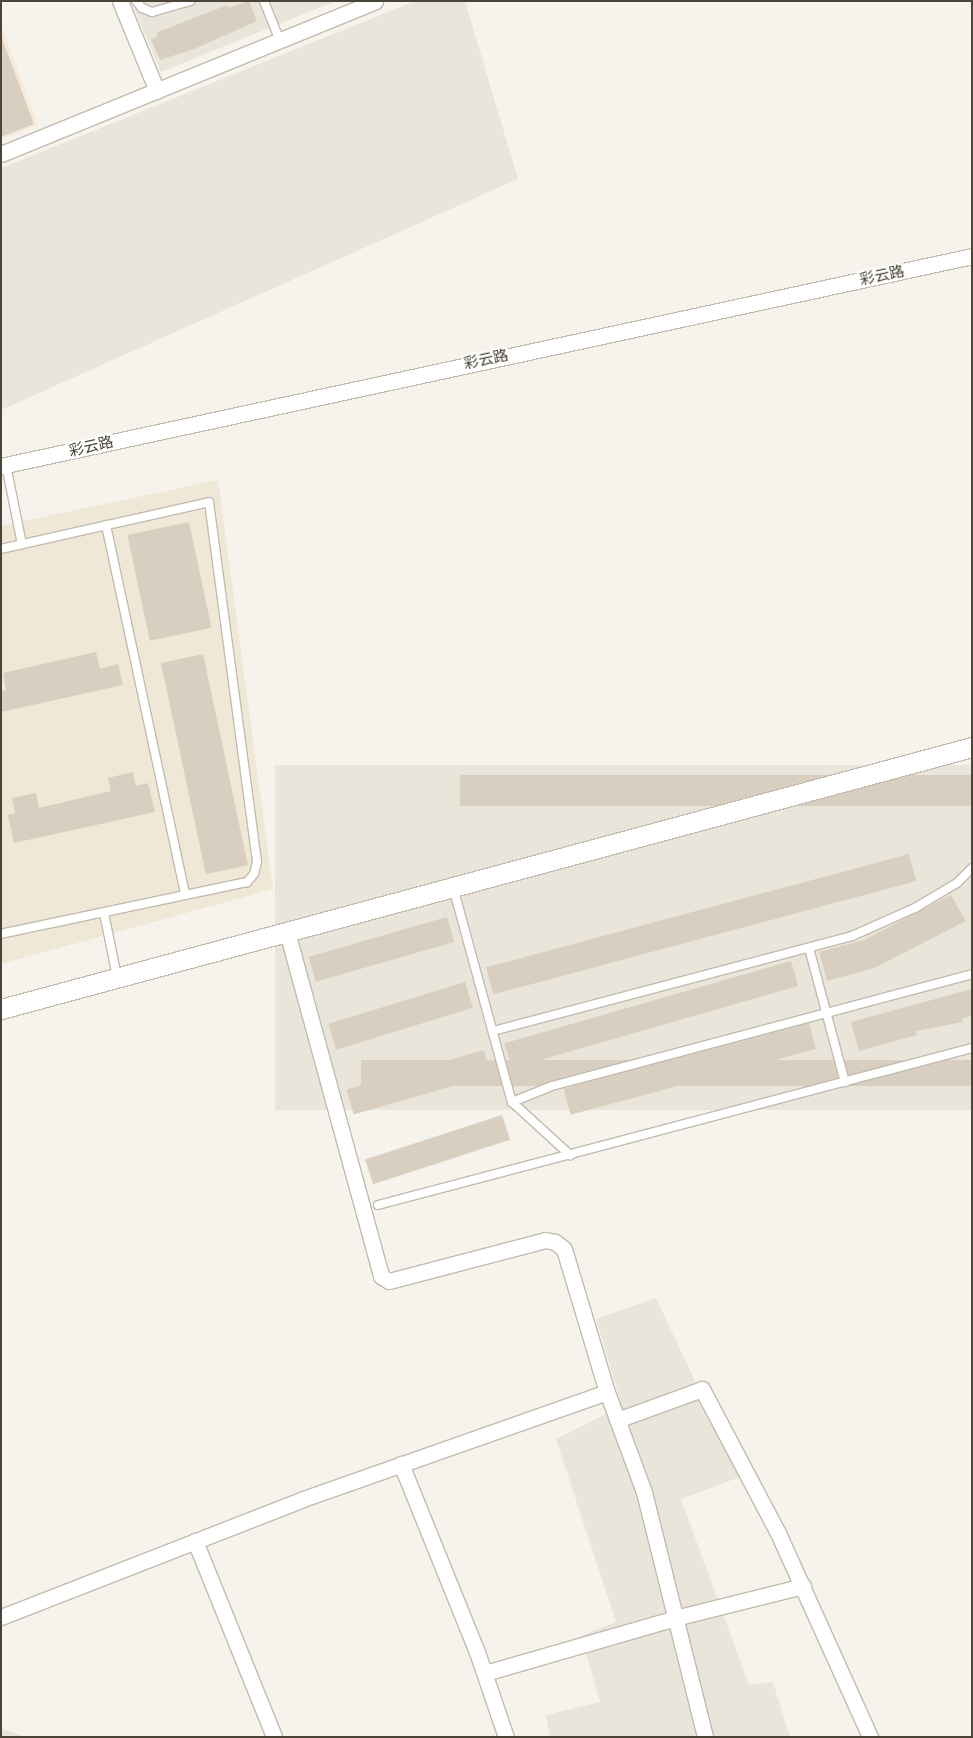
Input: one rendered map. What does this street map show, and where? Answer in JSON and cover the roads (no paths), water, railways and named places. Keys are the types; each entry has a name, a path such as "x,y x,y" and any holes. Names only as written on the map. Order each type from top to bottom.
{"street":[{"path":"120,1 157,91"},
{"path":"1,154 375,1"},
{"name":"彩云路","path":"3,466 972,256"},
{"path":"1,1009 972,747"},
{"path":"287,932 381,1276 389,1281 541,1241 555,1242 566,1254 607,1392 644,1492 706,1737"},
{"path":"617,1420 702,1389 803,1586 870,1737"},
{"path":"1,1617 401,1464 607,1392"},
{"path":"401,1464 485,1673 506,1737"},
{"path":"194,1542 274,1737"},
{"path":"485,1673 675,1618 803,1586"}],"lane":[{"path":"136,1 142,8 152,12 190,1"},
{"path":"264,1 280,40"},
{"path":"3,466 22,544"},
{"path":"1,549 209,502 258,862 254,874 247,882 1,934"},
{"path":"106,525 185,895"},
{"path":"492,1031 852,936 901,916 957,883 972,868"},
{"path":"453,887 512,1102 570,1155"},
{"path":"104,912 117,978"},
{"path":"809,948 845,1082"},
{"path":"512,1102 552,1086 972,974"},
{"path":"378,1205 972,1048"}]}
